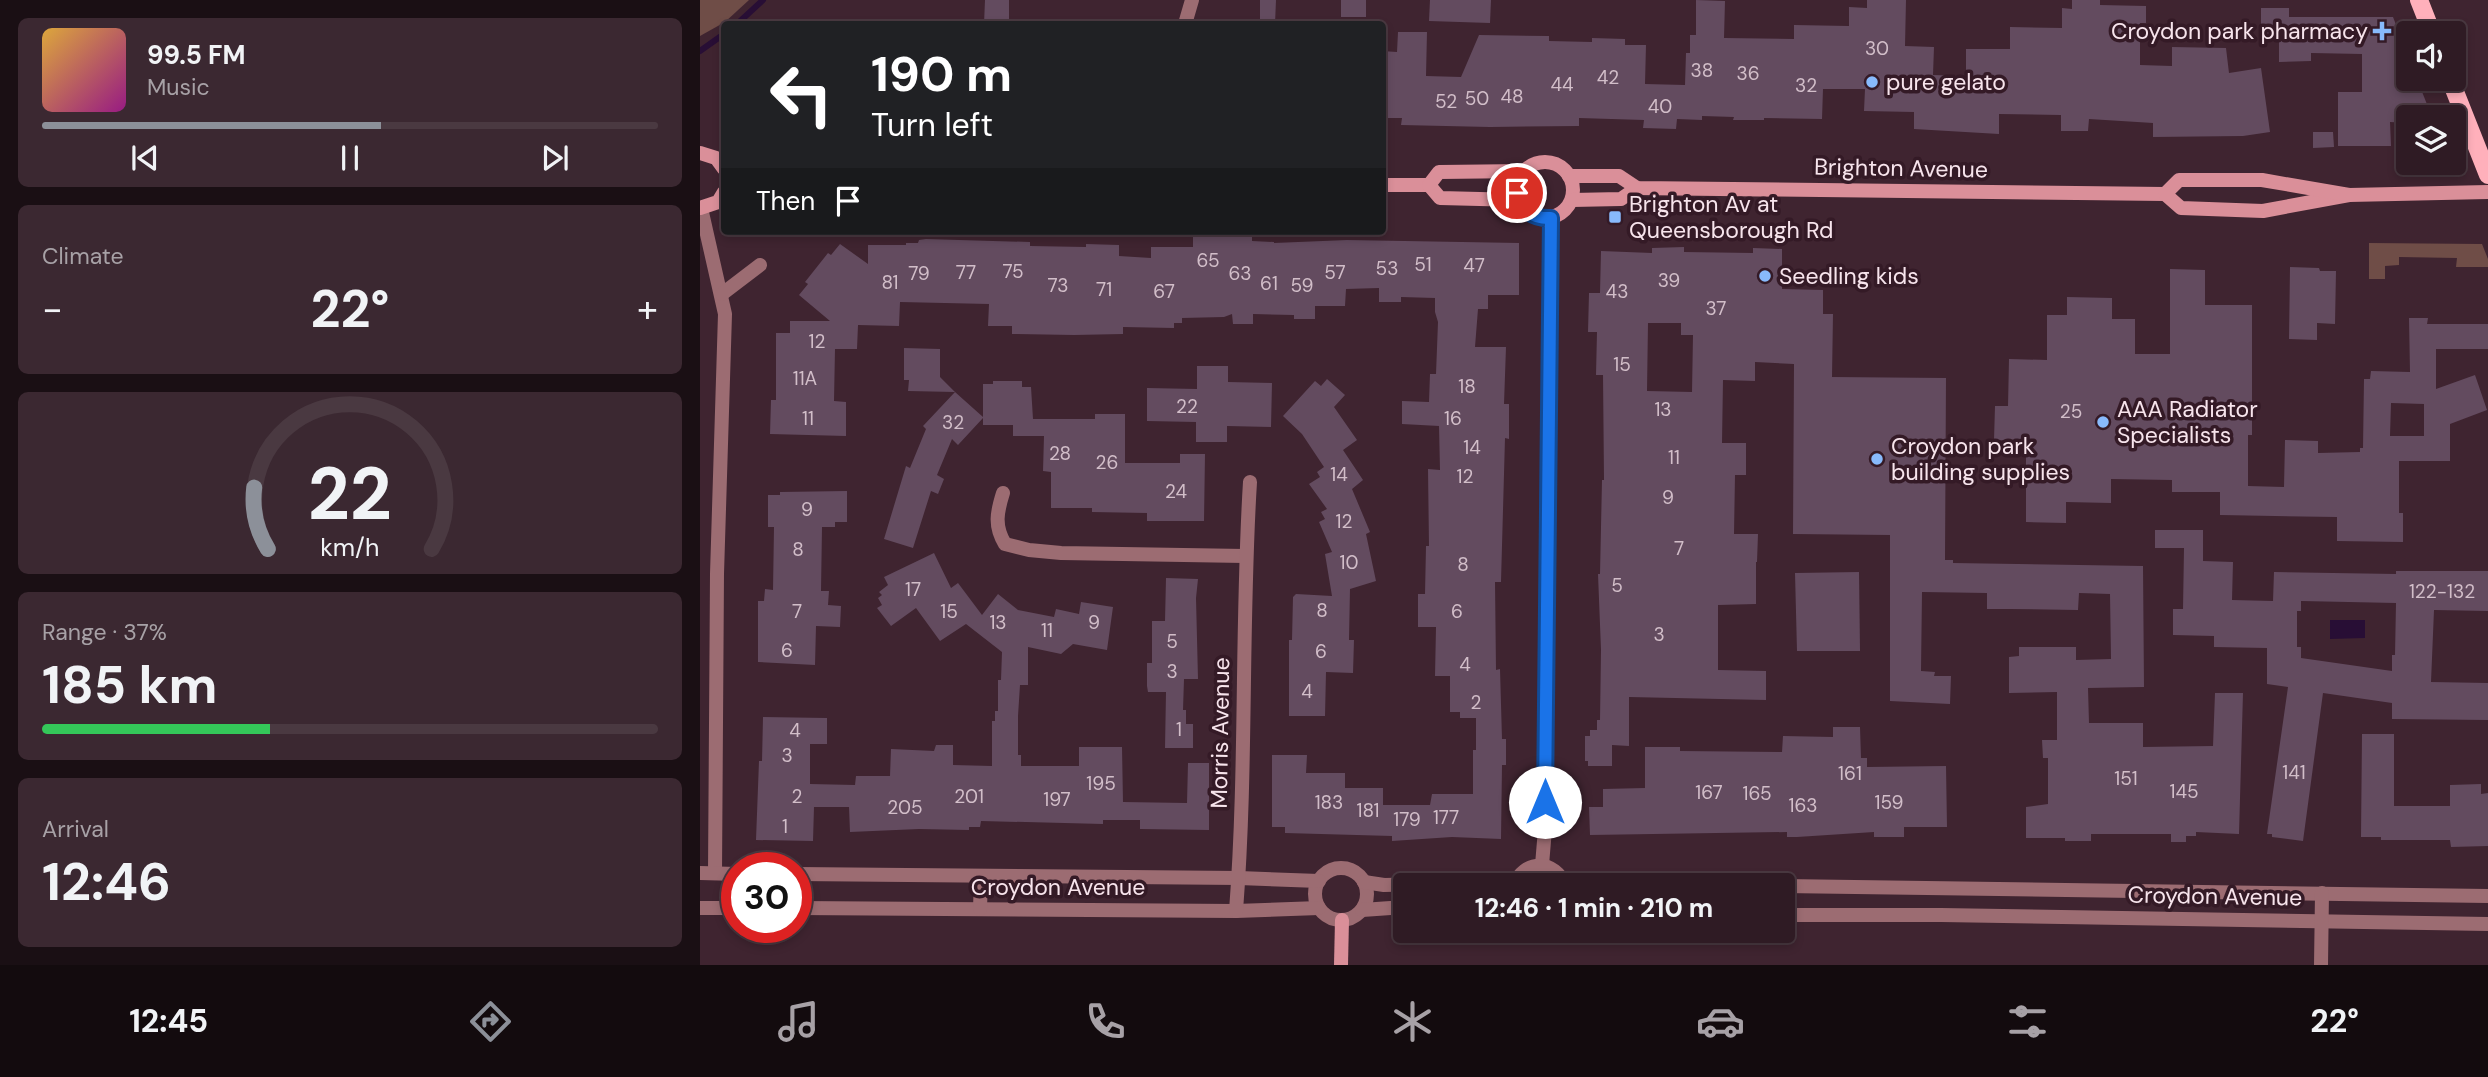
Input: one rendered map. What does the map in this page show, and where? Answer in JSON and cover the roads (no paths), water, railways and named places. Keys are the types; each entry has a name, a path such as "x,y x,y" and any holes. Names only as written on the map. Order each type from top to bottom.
{"main road":[{"path":"2419,0 2427,21"},
{"path":"2455,91 2488,175"},
{"path":"700,153 716,158 721,163"},
{"path":"1548,162 1556,164 1569,176 1573,191 1572,200 1564,211 1551,218 1535,217 1523,207 1519,200 1518,185 1525,171 1531,166 1548,162"},
{"path":"1429,185 1439,172 1525,171"},
{"name":"Brighton Avenue","path":"1569,176 1619,176 1637,188 2165,194 2181,208 2263,211 2349,195 2488,192"},
{"name":"Brighton Avenue","path":"2165,194 2179,180 2262,180 2349,195"},
{"path":"1386,185 1429,185 1440,198 1519,200"},
{"name":"Brighton Avenue","path":"1572,200 1621,199 1637,188"},
{"path":"700,208 710,206 721,197"},
{"path":"1341,965 1342,920"}],"street":[{"path":"1186,21 1192,0"},
{"path":"700,208 725,314 708,873"},
{"path":"1542,865 1545,830 1551,218"},
{"path":"722,295 760,265"},
{"name":"Morris Avenue","path":"1236,911 1239,878 1245,556 1250,482"},
{"path":"1003,493 996,514 999,534 1005,544 1029,550 1061,553 1245,556"},
{"path":"1521,873 1542,865 1558,873"},
{"path":"1393,885 1364,882 1352,871 1337,869 1324,875 1315,895 1319,908 1325,915 1342,920 1350,919 1362,910 1393,908"},
{"name":"Croydon Avenue","path":"812,874 1319,881"},
{"path":"980,909 981,877"},
{"path":"1362,910 1367,896 1364,882"},
{"name":"Croydon Avenue","path":"1795,886 2488,896"},
{"path":"1941,915 1942,890"},
{"path":"2321,965 2322,893"},
{"path":"700,908 721,908"},
{"name":"Croydon Avenue","path":"812,908 1236,911 1319,908"},
{"name":"Croydon Avenue","path":"1795,915 2488,923"}],"waterway":[{"path":"740,21 763,0"},
{"path":"700,51 721,36"}],"place":[{"name":"Croydon park pharmacy","path":"2382,31"},
{"name":"pure gelato","path":"1872,82"},
{"name":"Brighton Av at Queensborough Rd","path":"1615,217"},
{"name":"Seedling kids","path":"1765,276"},
{"name":"AAA Radiator Specialists","path":"2103,422"},
{"name":"Croydon park building supplies","path":"1877,459"}]}
